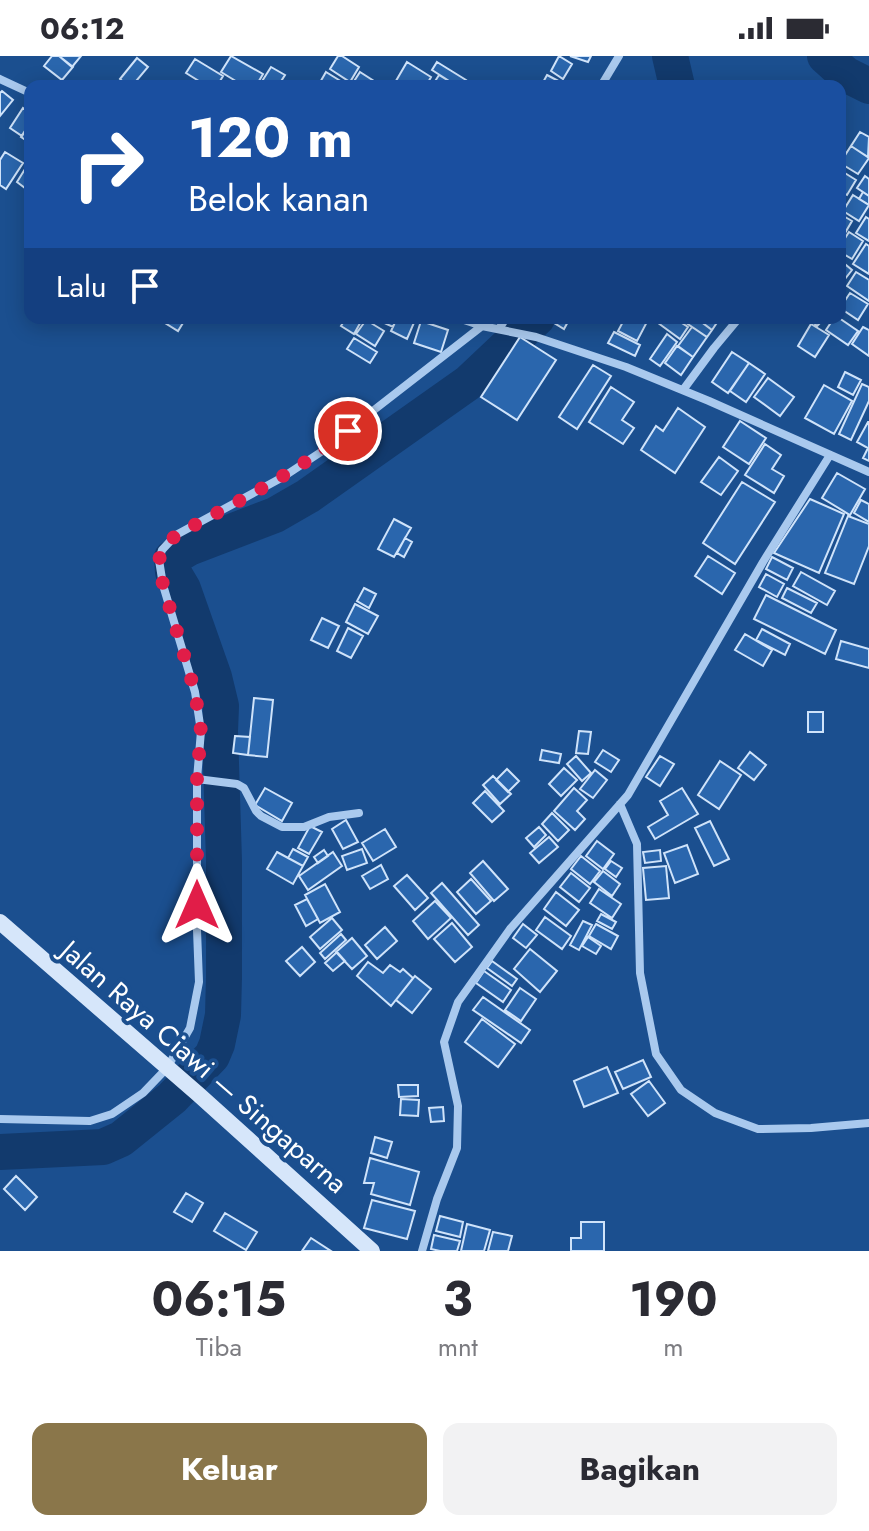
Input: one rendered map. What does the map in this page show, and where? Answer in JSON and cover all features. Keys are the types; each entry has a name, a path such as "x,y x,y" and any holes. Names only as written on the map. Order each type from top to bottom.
{"main road":[{"name":"Jalan Raya Ciawi — Singaparna","path":"0,922 372,1251"}],"street":[{"path":"605,80 619,56"},
{"path":"0,79 24,90"},
{"path":"476,324 536,337 626,367 869,472"},
{"path":"504,330 505,324"},
{"path":"683,390 734,324"},
{"path":"0,1119 90,1121 112,1114 172,1072 190,1028 199,982 197,779 201,731 195,692 163,585 159,560 162,550 176,535 283,477 327,448 482,326"},
{"path":"422,1251 437,1199 457,1148 458,1106 444,1042 458,1002 510,929 628,795 763,562 830,455"},
{"path":"197,779 237,784 244,788 261,816 282,827 304,827 329,817 359,813"},
{"path":"620,804 637,844 640,973 656,1054 681,1090 715,1113 758,1129 869,1123"}],"building":[{"path":"52,56 59,56 73,67 62,80 44,66"},
{"path":"59,56 81,56 72,67"},
{"path":"231,56 263,74 260,80 234,80 221,72"},
{"path":"338,56 359,67 351,80 330,69"},
{"path":"559,56 572,64 563,79 551,71"},
{"path":"570,56 591,56 588,62"},
{"path":"137,58 148,67 137,80 120,79"},
{"path":"195,59 223,76 221,80 197,80 186,73"},
{"path":"407,62 431,77 429,80 396,80"},
{"path":"437,62 466,80 448,80 432,70"},
{"path":"271,67 285,75 282,80 263,80"},
{"path":"326,72 339,80 321,80"},
{"path":"360,72 372,80 355,80"},
{"path":"2,91 13,100 0,116 0,93"},
{"path":"23,108 22,136 10,128"},
{"path":"860,132 869,137 868,157 851,146"},
{"path":"851,146 869,158 858,174 846,167 846,154"},
{"path":"5,152 23,163 6,189 0,185 0,160"},
{"path":"24,171 24,187 17,182"},
{"path":"846,174 856,180 846,194"},
{"path":"865,176 869,179 869,196 857,188"},
{"path":"863,192 869,196 869,205 859,199"},
{"path":"853,195 869,205 859,221 846,213 846,206"},
{"path":"866,217 869,219 869,241 856,233"},
{"path":"846,218 852,221 846,231"},
{"path":"849,232 863,241 852,259 846,256"},
{"path":"866,244 869,246 869,274 853,264"},
{"path":"856,272 869,280 869,301 847,286"},
{"path":"850,293 868,304 858,320 846,312 846,299"},
{"path":"846,323 858,331 848,345 826,330 830,324"},
{"path":"167,324 182,324 178,331"},
{"path":"342,324 360,324 354,334"},
{"path":"363,324 373,324 384,331 375,346 356,334"},
{"path":"394,324 413,324 407,339 391,331"},
{"path":"420,324 448,330 441,352 414,343"},
{"path":"622,324 646,324 637,341 618,331"},
{"path":"659,324 683,324 688,327 680,339"},
{"path":"688,324 704,324 712,330 707,337"},
{"path":"811,324 829,335 815,357 798,346"},
{"path":"692,327 707,337 693,357 678,346"},
{"path":"863,327 869,330 869,356 852,344"},
{"path":"614,332 640,345 635,356 608,343"},
{"path":"667,334 677,342 660,366 650,359"},
{"path":"520,337 556,360 517,420 481,397"},
{"path":"354,338 377,352 370,363 347,349"},
{"path":"677,346 693,357 681,375 665,363"},
{"path":"732,352 749,363 728,393 712,382"},
{"path":"749,363 765,374 746,402 730,391"},
{"path":"593,365 611,376 577,429 559,417"},
{"path":"845,372 861,380 853,395 838,387"},
{"path":"768,378 794,397 780,416 754,397"},
{"path":"862,384 869,387 869,401 851,440 839,434"},
{"path":"824,385 852,401 834,434 805,418"},
{"path":"611,387 634,402 622,420 634,428 623,444 589,422"},
{"path":"678,408 705,427 675,473 641,450 656,426 663,431"},
{"path":"740,421 766,438 749,464 723,447"},
{"path":"868,422 869,461 863,458 868,448 857,442"},
{"path":"765,444 781,455 772,469 784,476 774,493 745,475"},
{"path":"719,457 738,471 721,495 701,482"},
{"path":"837,473 865,489 850,515 822,498"},
{"path":"742,482 775,502 735,564 703,543"},
{"path":"810,499 844,514 819,573 774,553"},
{"path":"861,500 869,504 869,522 854,513"},
{"path":"848,516 869,524 869,546 854,584 825,573"},
{"path":"394,519 411,528 394,557 378,549"},
{"path":"405,538 412,542 404,557 397,553"},
{"path":"708,556 735,573 722,594 695,576"},
{"path":"772,557 793,568 787,580 766,569"},
{"path":"801,572 835,591 827,605 793,586"},
{"path":"766,574 784,584 777,597 759,587"},
{"path":"364,588 376,594 369,608 357,601"},
{"path":"787,588 817,603 811,613 782,598"},
{"path":"766,595 836,630 825,654 754,619"},
{"path":"355,604 378,616 368,634 346,622"},
{"path":"322,618 339,626 328,648 311,640"},
{"path":"348,628 363,636 351,658 337,651"},
{"path":"762,629 790,644 785,655 756,640"},
{"path":"745,634 772,650 763,666 735,650"},
{"path":"841,641 869,649 869,668 836,659"},
{"path":"254,698 273,700 267,757 248,755"},
{"path":"808,712 823,712 823,732 808,732"},
{"path":"579,731 591,732 588,754 576,753"},
{"path":"235,736 250,737 248,755 233,753"},
{"path":"542,750 561,754 559,763 540,760"},
{"path":"603,750 619,760 611,772 595,762"},
{"path":"750,752 766,765 754,780 738,768"},
{"path":"576,756 591,773 582,781 567,764"},
{"path":"660,756 674,764 660,786 646,777"},
{"path":"720,761 741,775 719,809 698,795"},
{"path":"564,768 577,780 561,796 549,784"},
{"path":"507,769 519,781 508,792 496,780"},
{"path":"595,770 607,780 593,798 580,789"},
{"path":"493,776 511,794 500,804 483,785"},
{"path":"265,788 292,803 282,821 255,805"},
{"path":"574,788 587,800 577,811 585,819 575,830 554,811"},
{"path":"682,788 698,814 655,839 648,827 668,815 660,801"},
{"path":"485,791 504,811 492,822 473,803"},
{"path":"552,813 569,830 558,841 542,824"},
{"path":"346,820 358,842 343,849 332,829"},
{"path":"710,821 729,859 714,866 695,828"},
{"path":"310,826 322,832 309,854 298,848"},
{"path":"539,827 546,835 534,847 526,838"},
{"path":"385,829 396,847 373,861 362,843"},
{"path":"549,837 558,847 539,863 530,853"},
{"path":"597,841 614,854 603,869 586,856"},
{"path":"687,845 698,874 675,883 664,853"},
{"path":"293,849 308,857 303,866 288,858"},
{"path":"362,849 367,863 347,870 342,856"},
{"path":"324,850 328,856 318,863 314,857"},
{"path":"660,850 661,861 645,863 643,852"},
{"path":"277,852 303,866 293,884 267,869"},
{"path":"333,852 342,866 308,890 299,876"},
{"path":"581,856 600,871 590,884 571,869"},
{"path":"483,861 508,889 494,901 470,873"},
{"path":"611,861 622,868 616,877 605,869"},
{"path":"381,865 388,879 370,889 362,876"},
{"path":"666,866 669,898 646,900 643,868"},
{"path":"603,871 620,884 612,896 594,882"},
{"path":"571,873 590,888 579,902 560,887"},
{"path":"407,875 428,898 415,910 394,886"},
{"path":"471,879 491,901 476,914 457,892"},
{"path":"442,883 479,925 468,935 431,893"},
{"path":"325,884 340,912 320,923 305,895"},
{"path":"599,889 621,904 612,918 590,903"},
{"path":"556,892 579,910 566,926 544,909"},
{"path":"307,899 318,919 306,926 295,905"},
{"path":"435,901 451,918 428,939 413,921"},
{"path":"601,914 616,922 612,929 597,921"},
{"path":"545,917 571,936 562,949 536,930"},
{"path":"332,918 342,930 320,949 310,937"},
{"path":"583,921 592,925 579,950 570,945"},
{"path":"452,923 472,947 455,962 434,939"},
{"path":"523,924 537,935 526,948 513,938"},
{"path":"596,924 618,936 611,949 589,936"},
{"path":"385,927 397,941 377,959 365,945"},
{"path":"341,934 346,940 325,959 320,953"},
{"path":"588,937 601,946 596,954 582,946"},
{"path":"352,938 367,956 352,969 336,952"},
{"path":"302,947 315,962 300,976 286,961"},
{"path":"530,949 557,971 540,992 514,969"},
{"path":"337,952 345,961 333,971 325,963"},
{"path":"492,961 517,979 512,986 487,968"},
{"path":"368,962 383,973 390,965 400,972 403,969 413,978 391,1006 357,976"},
{"path":"484,971 511,990 503,1002 476,983"},
{"path":"415,976 431,989 412,1013 396,1000"},
{"path":"520,988 536,999 521,1021 505,1010"},
{"path":"483,997 530,1030 521,1043 473,1010"},
{"path":"482,1019 515,1044 498,1067 465,1042"},
{"path":"643,1060 651,1077 623,1089 615,1072"},
{"path":"607,1067 618,1093 584,1107 574,1081"},
{"path":"649,1081 665,1103 648,1116 631,1094"},
{"path":"398,1085 418,1085 418,1096 399,1097"},
{"path":"401,1099 419,1100 418,1116 400,1115"},
{"path":"443,1107 444,1121 431,1122 429,1108"},
{"path":"375,1137 392,1142 387,1158 371,1153"},
{"path":"370,1158 419,1172 410,1205 371,1194 374,1183 364,1183"},
{"path":"16,1176 37,1197 25,1210 4,1189"},
{"path":"186,1193 203,1203 192,1222 174,1212"},
{"path":"372,1200 415,1211 407,1239 364,1228"},
{"path":"225,1213 257,1232 246,1250 214,1231"},
{"path":"440,1216 463,1222 460,1237 436,1231"},
{"path":"581,1222 604,1222 604,1251 571,1251 571,1238 581,1238"},
{"path":"467,1224 490,1230 484,1251 461,1251"},
{"path":"493,1232 512,1236 508,1251 488,1251"},
{"path":"434,1235 460,1241 457,1251 431,1249"},
{"path":"311,1238 331,1251 302,1251"}],"waterway":[{"path":"670,56 676,80"},
{"path":"825,56 845,74 869,86"},
{"path":"0,1152 103,1147 121,1139 172,1098 212,1056 217,1044 223,1015 224,977 221,706 183,589 173,572 172,558 189,548 275,515 308,496 468,383 531,324"}],"route":[{"path":"197,905 197,779 201,731 195,692 163,585 159,560 162,550 176,535 283,477 348,431"}]}
